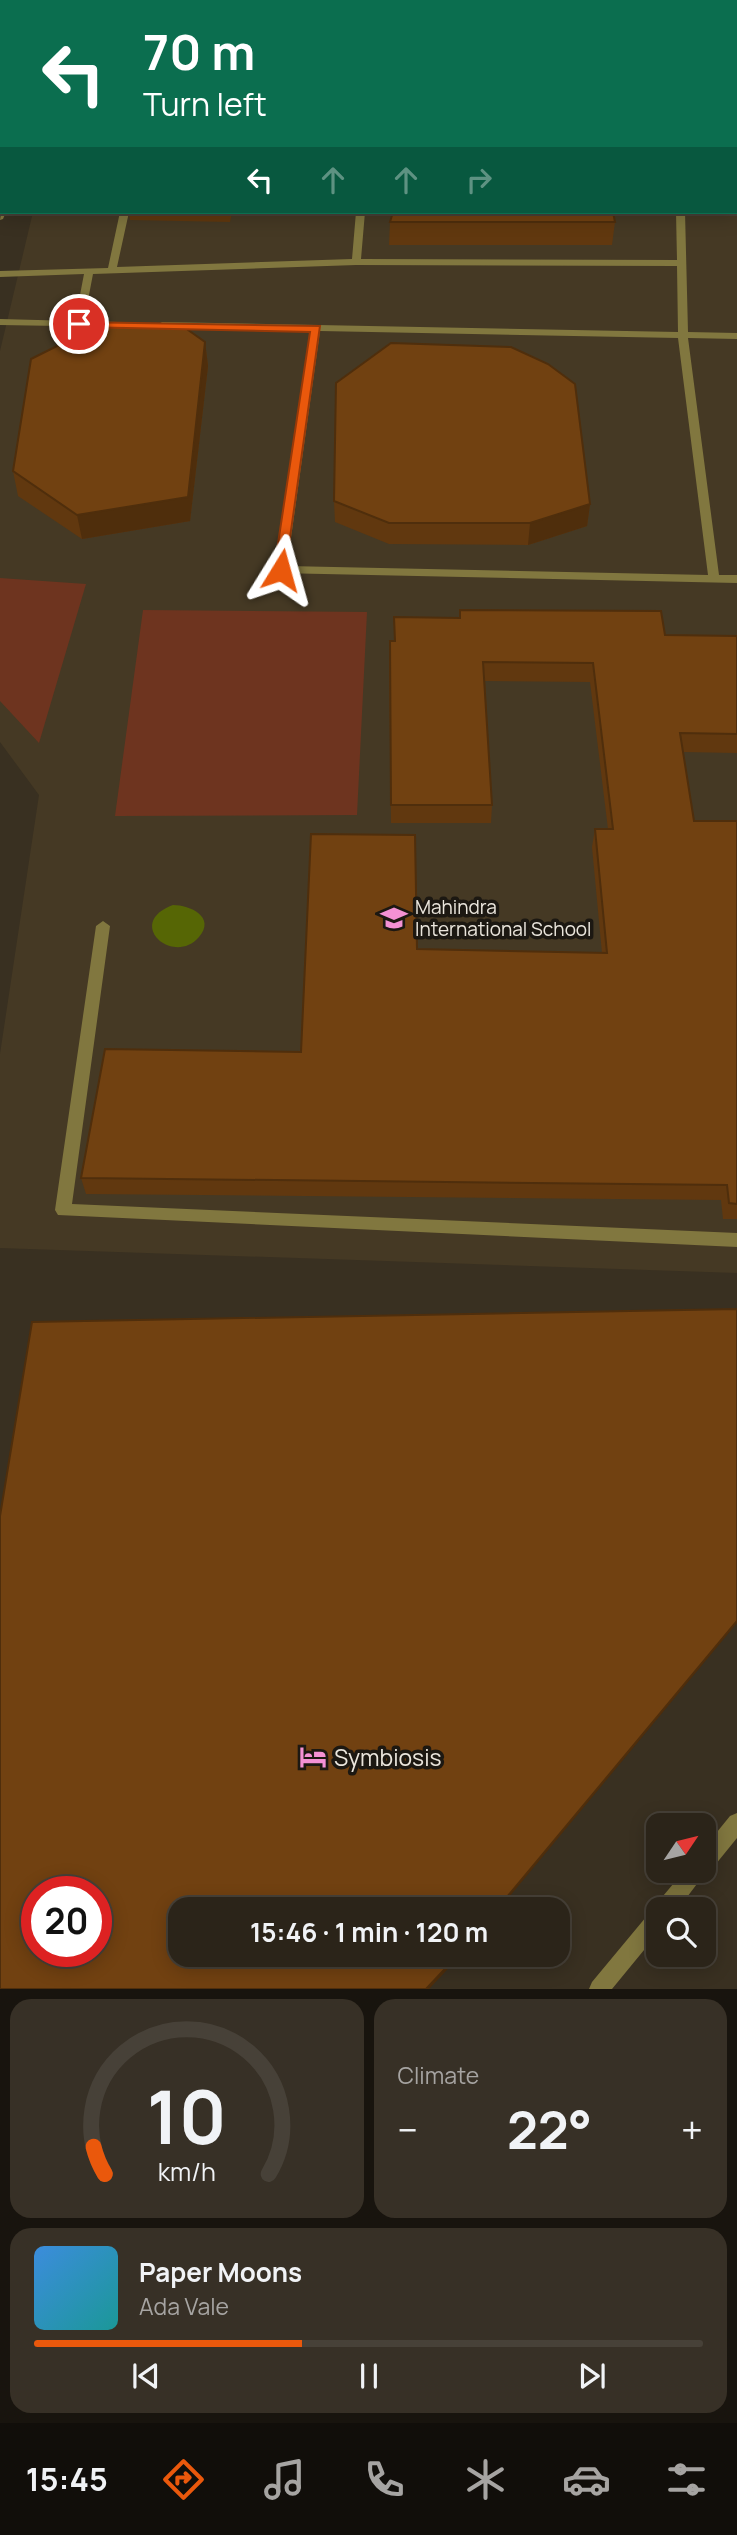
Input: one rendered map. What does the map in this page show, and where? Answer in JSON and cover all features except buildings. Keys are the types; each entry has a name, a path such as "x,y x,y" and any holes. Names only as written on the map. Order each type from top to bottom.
{"street":[{"path":"112,270 124,214"},
{"path":"356,262 360,214"},
{"path":"681,214 683,335 714,576"},
{"path":"0,274 356,262 682,263"},
{"path":"79,324 89,271"},
{"path":"0,322 135,325"},
{"path":"149,325 737,336"},
{"path":"316,328 281,570 714,576 737,579"},
{"path":"103,926 63,1210 737,1240"},
{"path":"716,1848 737,1823"},
{"path":"675,1897 687,1883"},
{"path":"598,1989 646,1932"}],"shaded area":[{"name":"Mahindra International School","path":"33,214 737,214 737,1273 0,1248 0,1054 39,795 0,742 0,351"},
{"path":"0,578 86,584 39,743 0,701"},
{"path":"143,610 367,612 357,815 115,816"},
{"path":"173,905 187,907 203,918 203,930 199,937 188,945 166,945 153,931 153,922 159,913"}],"place":[{"name":"Mahindra International School","path":"394,918"},
{"name":"Symbiosis","path":"313,1757"}],"route":[{"path":"79,324 316,328 281,570"}]}
